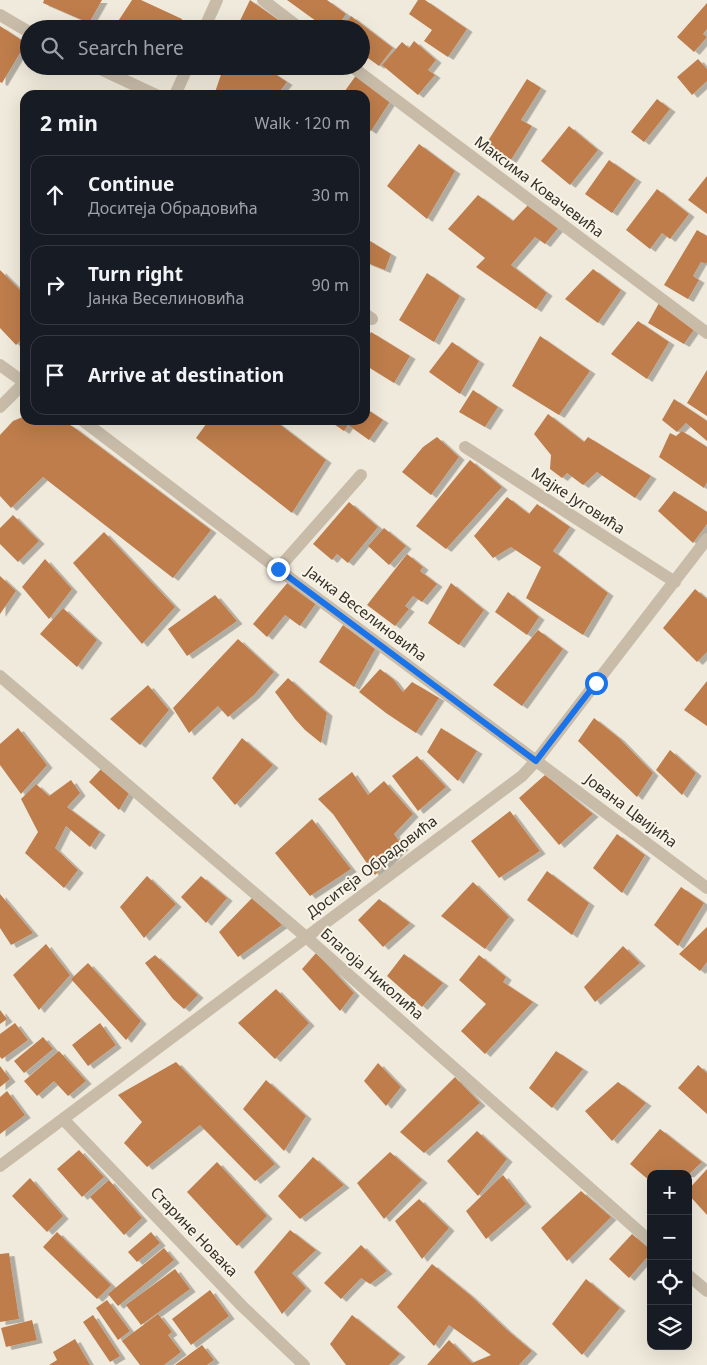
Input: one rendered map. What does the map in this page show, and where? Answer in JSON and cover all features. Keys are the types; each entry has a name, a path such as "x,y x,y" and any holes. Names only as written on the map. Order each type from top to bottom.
{"street":[{"path":"208,20 217,0"},
{"path":"263,0 289,20"},
{"path":"0,15 20,27"},
{"path":"113,75 145,90"},
{"path":"177,90 184,75"},
{"name":"Максима Ковачевића","path":"363,75 707,333"},
{"path":"0,366 20,379"},
{"path":"0,407 20,387"},
{"name":"Јанка Веселиновића","path":"89,425 536,761"},
{"name":"Мајке Југовића","path":"465,447 674,582"},
{"path":"278,569 361,475"},
{"name":"Доситеја Обрадовића","path":"0,1166 522,776 536,761 707,538"},
{"name":"Благоја Николића","path":"0,676 306,937 647,1238"},
{"name":"Јована Цвијића","path":"536,761 707,888"},
{"name":"Старине Новака","path":"63,1119 242,1306 304,1365"},
{"path":"692,1278 707,1291"}],"building":[{"path":"44,0 102,0 91,20 82,20 43,3"},
{"path":"132,0 141,0 182,19 181,20 119,20"},
{"path":"250,0 278,20 240,20"},
{"path":"287,0 327,0 346,14 342,20 315,20"},
{"path":"418,0 425,0 467,29 448,57 424,41 432,30 409,14"},
{"path":"707,3 707,29 703,34 707,37 694,52 677,37"},
{"path":"351,16 356,20 348,20"},
{"path":"0,26 20,39 20,53 2,83 0,82"},
{"path":"370,30 393,48 379,66 370,60"},
{"path":"414,41 436,60 428,70 435,75 418,95 382,65 402,42 409,48"},
{"path":"698,59 707,69 707,81 692,95 677,77"},
{"path":"221,75 276,75 287,82 281,90 216,90"},
{"path":"356,75 358,75 391,100 371,131 370,90 346,90"},
{"path":"527,79 541,88 521,120 532,126 511,160 486,144"},
{"path":"657,99 670,109 644,142 631,132"},
{"path":"569,126 598,150 570,185 541,161"},
{"path":"419,144 455,171 427,219 387,186"},
{"path":"609,160 636,179 612,213 585,194"},
{"path":"707,176 707,214 688,200"},
{"path":"657,189 689,214 670,239 662,233 650,249 626,230"},
{"path":"478,195 513,221 529,204 559,227 545,244 535,237 511,265 547,293 536,309 476,267 485,258 448,229"},
{"path":"697,230 707,236 707,262 706,264 701,262 693,276 699,280 688,299 664,285"},
{"path":"370,241 391,254 385,270 370,264"},
{"path":"593,269 621,290 598,323 565,299"},
{"path":"0,270 20,290 20,341 16,345 0,328"},
{"path":"427,273 460,296 434,342 399,320"},
{"path":"659,303 695,328 684,344 648,323"},
{"path":"638,321 669,342 647,379 611,354"},
{"path":"371,332 410,356 394,383 370,368"},
{"path":"540,336 590,371 559,415 512,386"},
{"path":"452,342 479,361 460,394 429,372"},
{"path":"707,370 707,416 687,403"},
{"path":"473,390 498,407 485,427 459,412"},
{"path":"674,399 707,421 707,441 686,423 677,432 662,420"},
{"path":"370,411 383,420 369,440 348,425 370,425"},
{"path":"548,414 584,442 588,437 651,476 635,498 597,472 583,485 567,473 562,478 550,469 551,455 534,434"},
{"path":"20,418 20,425 72,426 211,530 173,578 43,477 11,508 0,496 0,435 13,421"},
{"path":"205,425 280,425 326,460 292,513 196,438"},
{"path":"335,425 348,425 344,431"},
{"path":"682,431 707,447 707,482 704,488 659,457 670,433 676,436"},
{"path":"437,437 459,457 431,495 402,472 423,447"},
{"path":"470,460 502,487 446,549 416,526"},
{"path":"674,491 707,512 707,524 693,543 658,511"},
{"path":"507,497 529,514 537,504 570,527 553,551 608,593 583,635 526,598 541,567 511,547 493,558 474,536"},
{"path":"349,502 378,527 348,563 337,554 332,560 313,544"},
{"path":"13,515 39,541 18,562 0,544 0,528"},
{"path":"384,528 406,546 389,565 368,546"},
{"path":"104,532 175,607 142,644 73,563"},
{"path":"407,554 423,567 420,571 437,584 422,602 413,596 405,606 409,609 395,626 367,605"},
{"path":"45,559 72,589 49,619 22,587"},
{"path":"0,576 16,591 0,614"},
{"path":"289,581 317,602 300,626 285,615 267,637 253,624"},
{"path":"451,583 484,610 459,645 428,623"},
{"path":"695,589 707,599 707,652 697,662 663,628"},
{"path":"508,592 539,617 527,635 495,612"},
{"path":"215,595 237,621 187,656 168,629"},
{"path":"63,608 97,640 77,667 40,634"},
{"path":"343,625 375,649 354,687 319,662"},
{"path":"538,630 563,649 522,706 493,685"},
{"path":"238,639 274,672 254,695 228,717 218,706 189,733 173,708"},
{"path":"380,669 393,679 403,692 412,682 439,698 416,733 359,692"},
{"path":"288,678 327,713 321,743 295,719 275,692"},
{"path":"707,681 707,726 684,710"},
{"path":"148,685 169,710 140,745 110,719"},
{"path":"594,718 619,738 653,773 637,797 578,741"},
{"path":"18,728 47,765 21,794 0,765 0,744"},
{"path":"441,728 477,751 458,781 427,752"},
{"path":"242,738 273,765 235,805 212,778"},
{"path":"670,750 696,773 682,795 656,770"},
{"path":"417,756 446,787 418,811 392,776"},
{"path":"101,769 129,793 119,810 89,782"},
{"path":"352,772 368,795 384,781 413,814 394,834 403,847 375,875 333,814 318,799"},
{"path":"545,775 593,814 559,845 519,798"},
{"path":"71,780 80,793 67,807 100,832 90,847 66,826 55,848 78,870 64,888 25,853 38,832 21,799 36,784 49,796"},
{"path":"510,811 540,851 499,878 471,841"},
{"path":"312,819 351,869 310,896 275,853"},
{"path":"617,834 645,855 622,893 593,868"},
{"path":"547,871 589,903 572,935 527,900"},
{"path":"147,876 176,904 144,938 120,907"},
{"path":"201,876 227,898 206,923 181,897"},
{"path":"473,882 509,917 485,949 441,916"},
{"path":"681,887 704,903 678,946 654,925"},
{"path":"0,894 33,933 11,945 0,928"},
{"path":"253,897 282,925 238,957 219,932"},
{"path":"379,899 410,923 383,947 358,920"},
{"path":"707,927 707,962 700,971 679,954"},
{"path":"46,944 70,975 39,1010 13,975"},
{"path":"623,946 640,963 595,1002 584,987"},
{"path":"316,953 354,993 340,1011 302,969"},
{"path":"404,954 443,983 422,1007 387,976"},
{"path":"155,955 198,995 184,1009 173,999 145,963"},
{"path":"479,955 506,977 503,982 533,1002 485,1054 461,1031 486,1004 459,980"},
{"path":"88,963 141,1021 126,1040 71,979"},
{"path":"276,989 309,1023 275,1059 238,1023"},
{"path":"0,1010 7,1019 0,1024"},
{"path":"15,1023 28,1040 2,1059 0,1057 0,1034"},
{"path":"100,1023 116,1045 88,1066 72,1045"},
{"path":"43,1037 53,1049 24,1073 14,1061"},
{"path":"59,1051 86,1081 68,1096 54,1081 37,1096 24,1081"},
{"path":"556,1051 583,1069 552,1108 529,1088"},
{"path":"176,1062 275,1164 255,1181 200,1125 147,1167 124,1143 142,1122 118,1095"},
{"path":"378,1063 401,1087 386,1106 364,1081"},
{"path":"698,1065 707,1073 707,1114 678,1088"},
{"path":"0,1066 10,1079 0,1087"},
{"path":"455,1077 480,1103 424,1153 400,1132"},
{"path":"266,1080 306,1116 284,1151 243,1109"},
{"path":"618,1082 646,1103 612,1141 585,1111"},
{"path":"7,1091 25,1115 0,1134 0,1097"},
{"path":"660,1129 702,1162 692,1171 647,1170 647,1179 630,1164"},
{"path":"477,1131 507,1159 478,1196 447,1161"},
{"path":"79,1150 104,1177 82,1197 57,1169"},
{"path":"390,1152 422,1180 384,1219 357,1183"},
{"path":"313,1157 344,1185 300,1219 278,1196"},
{"path":"217,1162 267,1216 237,1246 187,1192"},
{"path":"707,1169 707,1215 692,1198 692,1186"},
{"path":"503,1175 526,1204 486,1239 466,1211"},
{"path":"30,1178 63,1216 47,1232 12,1196"},
{"path":"109,1180 142,1218 124,1235 90,1197"},
{"path":"581,1191 611,1217 567,1261 541,1228"},
{"path":"419,1199 449,1228 422,1259 395,1221"},
{"path":"290,1230 316,1250 292,1273 306,1288 282,1314 254,1272"},
{"path":"57,1232 111,1285 97,1299 43,1247"},
{"path":"151,1232 160,1243 137,1262 128,1252"},
{"path":"632,1234 647,1247 647,1258 629,1278 609,1259"},
{"path":"361,1245 387,1271 370,1284 361,1278 341,1299 324,1283"},
{"path":"164,1248 174,1260 118,1306 108,1294"},
{"path":"9,1253 19,1319 0,1322 0,1254"},
{"path":"432,1264 470,1295 532,1351 519,1365 427,1365 449,1340 472,1363 491,1355 449,1325 434,1346 397,1307"},
{"path":"175,1269 190,1289 141,1325 126,1305"},
{"path":"586,1279 620,1308 582,1355 552,1324"},
{"path":"210,1290 229,1316 191,1345 172,1319"},
{"path":"107,1300 130,1331 118,1340 96,1308"},
{"path":"158,1314 172,1332 168,1335 181,1352 164,1365 140,1365 122,1341"},
{"path":"93,1315 120,1356 110,1362 83,1322"},
{"path":"352,1315 400,1354 389,1365 346,1365 330,1344"},
{"path":"32,1320 37,1340 6,1347 1,1328"},
{"path":"75,1339 90,1365 49,1365 57,1360 53,1352"},
{"path":"202,1345 214,1360 207,1365 175,1365"}],"route":[{"path":"278,569 536,761 596,683"}]}
